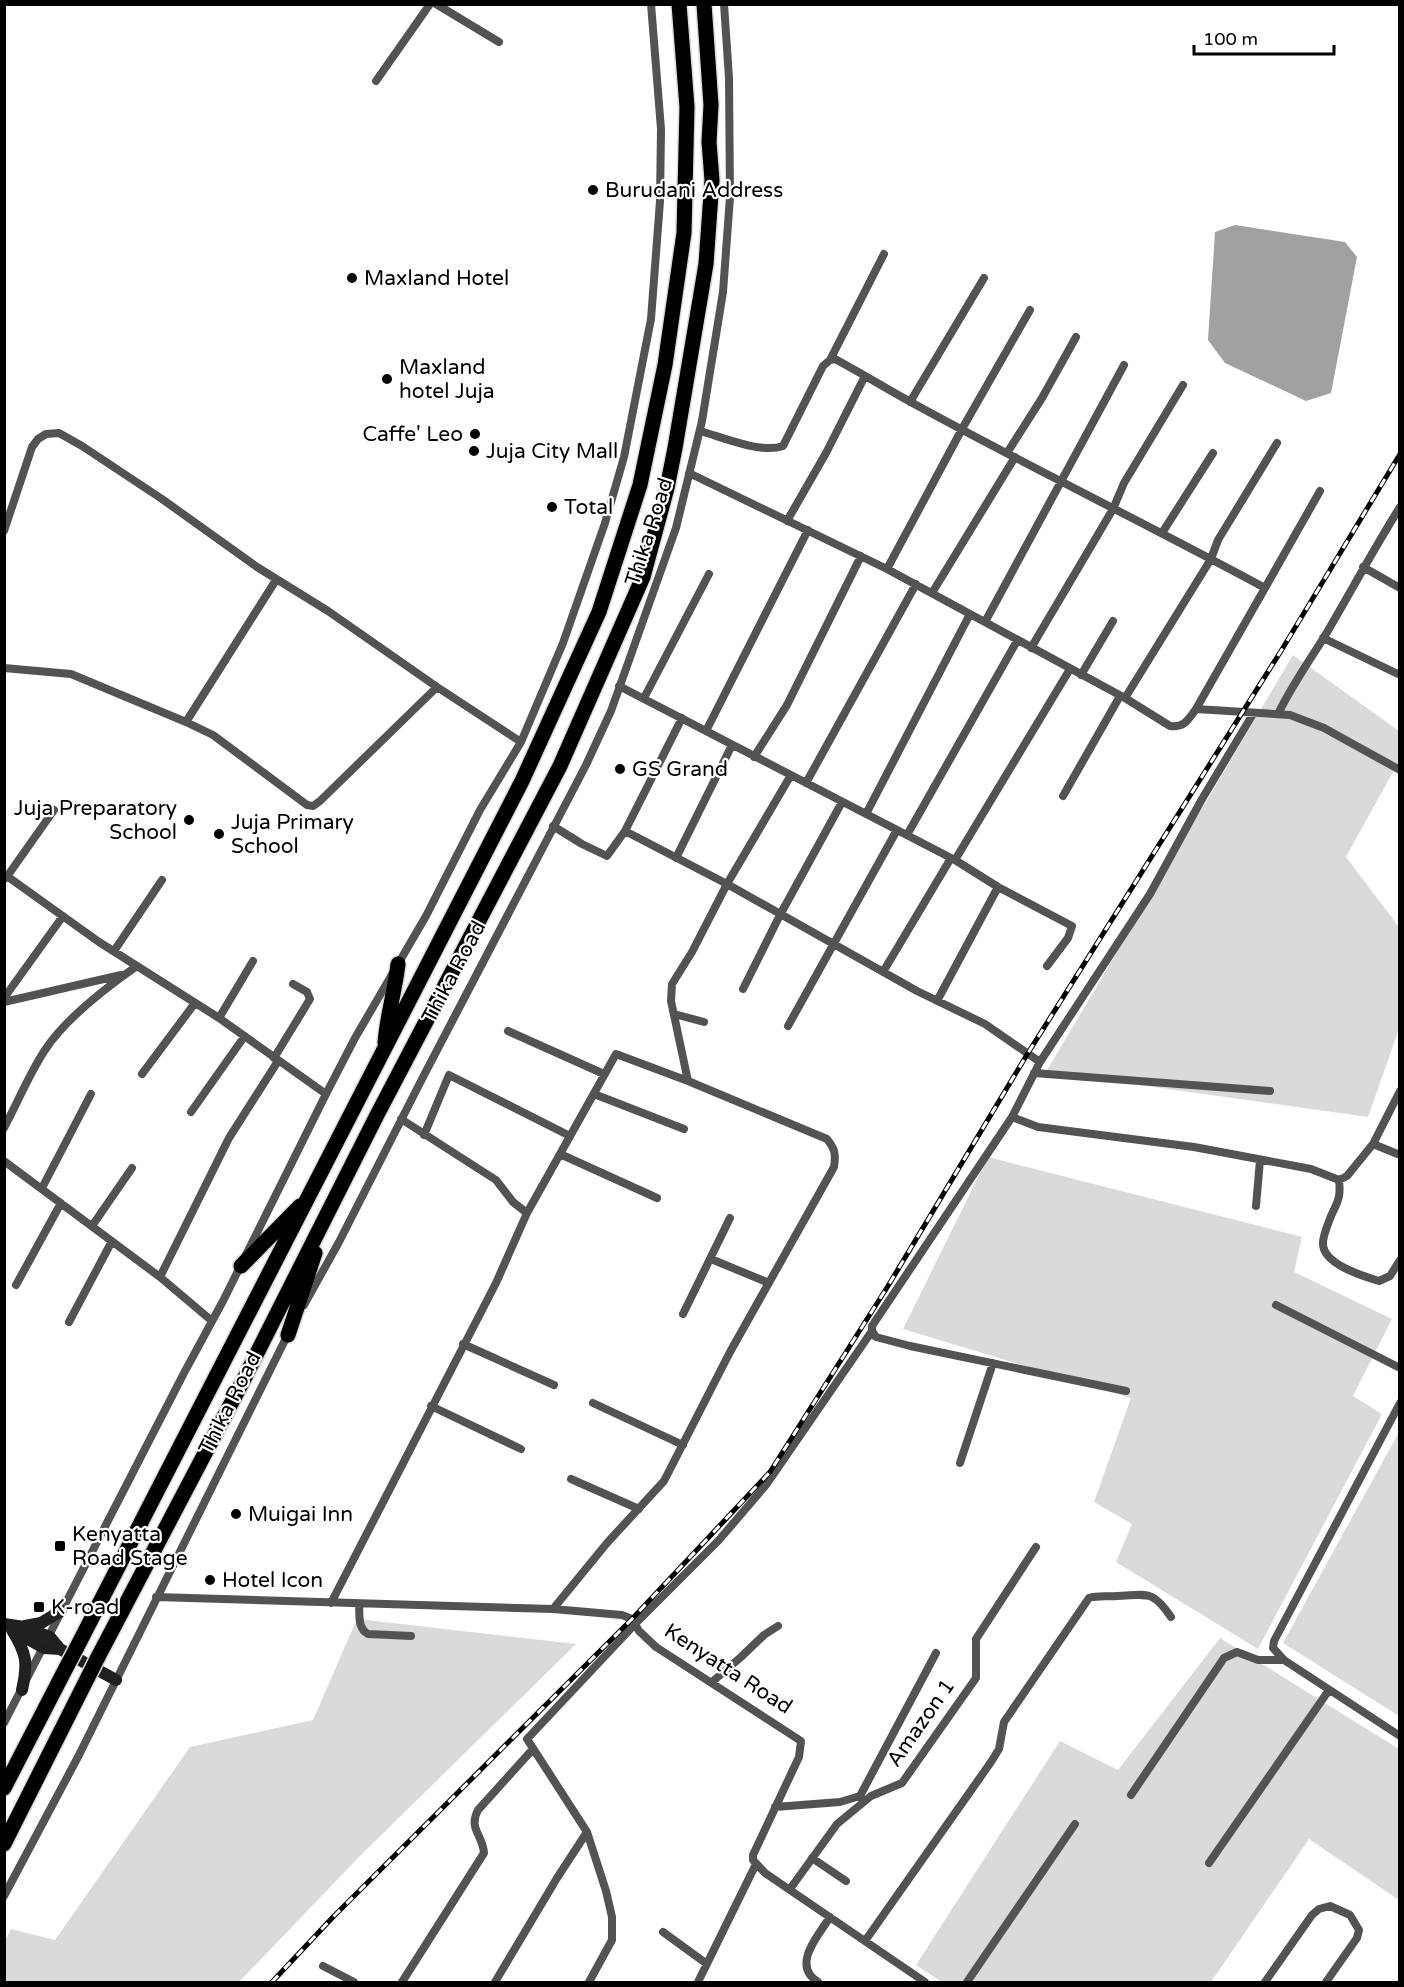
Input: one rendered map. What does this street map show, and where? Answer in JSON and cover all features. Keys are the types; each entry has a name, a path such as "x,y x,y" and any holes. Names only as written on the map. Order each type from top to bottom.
{"highway":[{"name":"Thika Road","path":"4,1788 67,1666 68,1649 310,1196 537,750 599,612 640,485 665,365 684,234 687,107 679,4"},
{"name":"Thika Road","path":"4,1844 327,1213 560,766 643,577 667,488 706,264 712,180 711,105 704,4"},
{"path":"384,1052 387,1017 398,964"},
{"path":"241,1266 310,1196"},
{"path":"288,1335 327,1213"}],"main road":[{"path":"10,1626 41,1623 61,1611"},
{"path":"10,1626 68,1649 116,1680"},
{"path":"10,1626 25,1656 22,1690"}],"street":[{"path":"376,81 430,4"},
{"path":"436,4 499,42"},
{"name":"Thika Road","path":"4,1723 241,1266 355,1038 426,916 480,810 521,742 564,644 606,523 624,457 651,319 660,201 661,129 651,4"},
{"name":"Thika Road","path":"4,1896 79,1755 288,1335 339,1242 586,765 610,711 676,528 700,431 723,292 730,197 729,78 724,4"},
{"path":"700,431 760,448 783,446 823,366 830,360 884,254"},
{"path":"910,402 984,278"},
{"path":"887,569 962,429 1030,310"},
{"path":"932,593 1076,337"},
{"path":"830,360 835,359 910,402 1265,588"},
{"path":"985,622 1124,365"},
{"path":"787,521 826,453 865,376"},
{"path":"1031,648 1113,509 1120,490 1183,385"},
{"path":"4,531 32,447 46,434 59,433 137,482 276,580 328,611 521,742"},
{"path":"1063,796 1211,559 1218,540 1277,444"},
{"path":"1162,533 1213,453"},
{"path":"689,474 916,584 1123,697 1170,726 1178,727 1185,724 1196,710 1320,491"},
{"path":"1278,714 1291,688 1400,507"},
{"path":"706,730 808,530"},
{"path":"754,757 787,705 861,556"},
{"path":"1363,567 1400,588"},
{"path":"644,698 709,574"},
{"path":"186,722 276,580"},
{"path":"807,783 916,584"},
{"path":"866,814 970,614"},
{"path":"1081,675 1113,621"},
{"path":"1323,638 1400,675"},
{"path":"907,835 1017,641"},
{"path":"4,668 70,674 186,722 213,735 307,805 313,806 437,687"},
{"path":"883,972 1070,669"},
{"path":"619,686 953,859 998,887 1072,926 1068,938 1047,966"},
{"path":"1196,710 1290,715 1324,728 1400,770"},
{"path":"590,1983 609,1948 614,1933 606,1890 587,1832 527,1739 635,1624 719,1540 766,1485 872,1331 872,1326 1011,1117 1040,1062 1150,894 1253,714"},
{"path":"553,826 607,856 625,831 682,718"},
{"path":"676,858 732,745"},
{"path":"688,1081 670,995 672,984 790,776"},
{"path":"743,989 780,915 842,802"},
{"path":"54,810 5,876 114,951 219,1018 326,1094"},
{"path":"788,1026 897,830"},
{"path":"625,831 727,884 937,1001 985,1024 1040,1062"},
{"path":"114,951 162,880"},
{"path":"937,1001 998,887"},
{"path":"4,1000 63,916"},
{"path":"219,1018 253,961"},
{"path":"4,1128 45,1050 86,1005 137,966"},
{"path":"4,1000 125,974"},
{"path":"160,1277 229,1138 310,999 307,992 293,984"},
{"path":"142,1074 195,1003"},
{"path":"674,1014 704,1022"},
{"path":"508,1031 604,1074"},
{"path":"191,1112 244,1037"},
{"path":"331,1603 500,1273 527,1213 616,1054 688,1081 827,1139 834,1148 834,1167 730,1352 664,1481 553,1609"},
{"path":"1034,1073 1270,1090"},
{"path":"424,1134 449,1075 570,1136"},
{"path":"1340,1180 1347,1176 1373,1144 1400,1091"},
{"path":"42,1188 92,1094"},
{"path":"594,1094 684,1130"},
{"path":"1011,1117 1038,1127 1194,1148 1311,1169 1340,1180"},
{"path":"401,1119 496,1180 513,1202 527,1213"},
{"path":"1373,1144 1400,1155"},
{"path":"560,1154 657,1198"},
{"path":"1256,1206 1260,1160"},
{"path":"6,1165 42,1188 93,1226 160,1277 212,1321"},
{"path":"93,1226 132,1168"},
{"path":"1340,1180 1341,1196 1323,1242 1326,1255 1357,1274 1379,1281 1390,1276 1400,1260"},
{"path":"16,1285 61,1203"},
{"path":"683,1314 730,1218"},
{"path":"69,1322 112,1241"},
{"path":"711,1259 769,1283"},
{"path":"1276,1305 1400,1368"},
{"path":"872,1331 876,1337 882,1339 1126,1390"},
{"path":"463,1344 554,1385"},
{"path":"960,1464 993,1363"},
{"path":"593,1403 683,1445"},
{"path":"1400,1403 1274,1641 1273,1648 1284,1660 1400,1736"},
{"path":"431,1406 521,1449"},
{"path":"571,1479 639,1509"},
{"name":"Amazon 1","path":"790,1889 837,1824 871,1796 902,1783 976,1678 976,1639 1036,1547"},
{"path":"865,1941 999,1749 1004,1722 1089,1598 1145,1594 1160,1602 1171,1617"},
{"name":"Kenyatta Road","path":"156,1597 553,1609 622,1615 632,1619 639,1631 656,1647 801,1741 799,1757 753,1855 756,1864 698,1983"},
{"path":"359,1604 363,1631 368,1634 411,1636"},
{"path":"712,1682 764,1635 778,1626"},
{"path":"1131,1795 1224,1658 1237,1652 1258,1660 1284,1660"},
{"path":"775,1807 840,1802 860,1796 936,1653"},
{"path":"1209,1863 1329,1690"},
{"path":"402,1983 484,1853 484,1845 474,1825 474,1818 478,1810 533,1749"},
{"path":"967,1983 1075,1824"},
{"path":"495,1983 587,1832"},
{"path":"812,1858 846,1881"},
{"path":"756,1864 926,1983"},
{"path":"1265,1983 1312,1915 1319,1909 1330,1906 1350,1915 1359,1930 1357,1938 1326,1983"},
{"path":"818,1983 810,1977 807,1971 807,1958 830,1917"},
{"path":"663,1932 707,1964"},
{"path":"323,1966 354,1983"}],"shaded area":[{"path":"1235,225 1345,242 1357,257 1331,393 1306,401 1225,363 1208,340 1215,232"},
{"path":"1293,655 1399,731 1399,761 1346,857 1399,927 1399,1029 1368,1117 1046,1072"},
{"path":"988,1157 1302,1237 1294,1272 1392,1319 1353,1396 1382,1414 1258,1649 1116,1562 1132,1524 1094,1502 1131,1398 903,1329"},
{"path":"1399,1432 1399,1716 1283,1643"},
{"path":"357,1619 576,1644 360,1856 239,1982 5,1982 5,1941 11,1929 55,1940 190,1747 313,1720"},
{"path":"1220,1638 1399,1749 1399,1900 1309,1839 1211,1982 942,1982 916,1965 1060,1741 1118,1770"}],"railway":[{"path":"272,1982 334,1916 632,1619 770,1472 888,1286 1028,1053 1281,651 1400,454"}],"place":[{"name":"Burudani Address","path":"593,190"},
{"name":"Maxland Hotel","path":"352,278"},
{"name":"Maxland hotel Juja","path":"387,379"},
{"name":"Caffe' Leo","path":"475,434"},
{"name":"Juja City Mall","path":"474,451"},
{"name":"Total","path":"552,507"},
{"name":"GS Grand","path":"620,769"},
{"name":"Juja Preparatory School","path":"189,820"},
{"name":"Juja Primary School","path":"219,834"},
{"name":"Muigai Inn","path":"236,1514"},
{"name":"Kenyatta Road Stage","path":"60,1546"},
{"name":"Hotel Icon","path":"210,1580"},
{"name":"K-road","path":"39,1607"}]}
